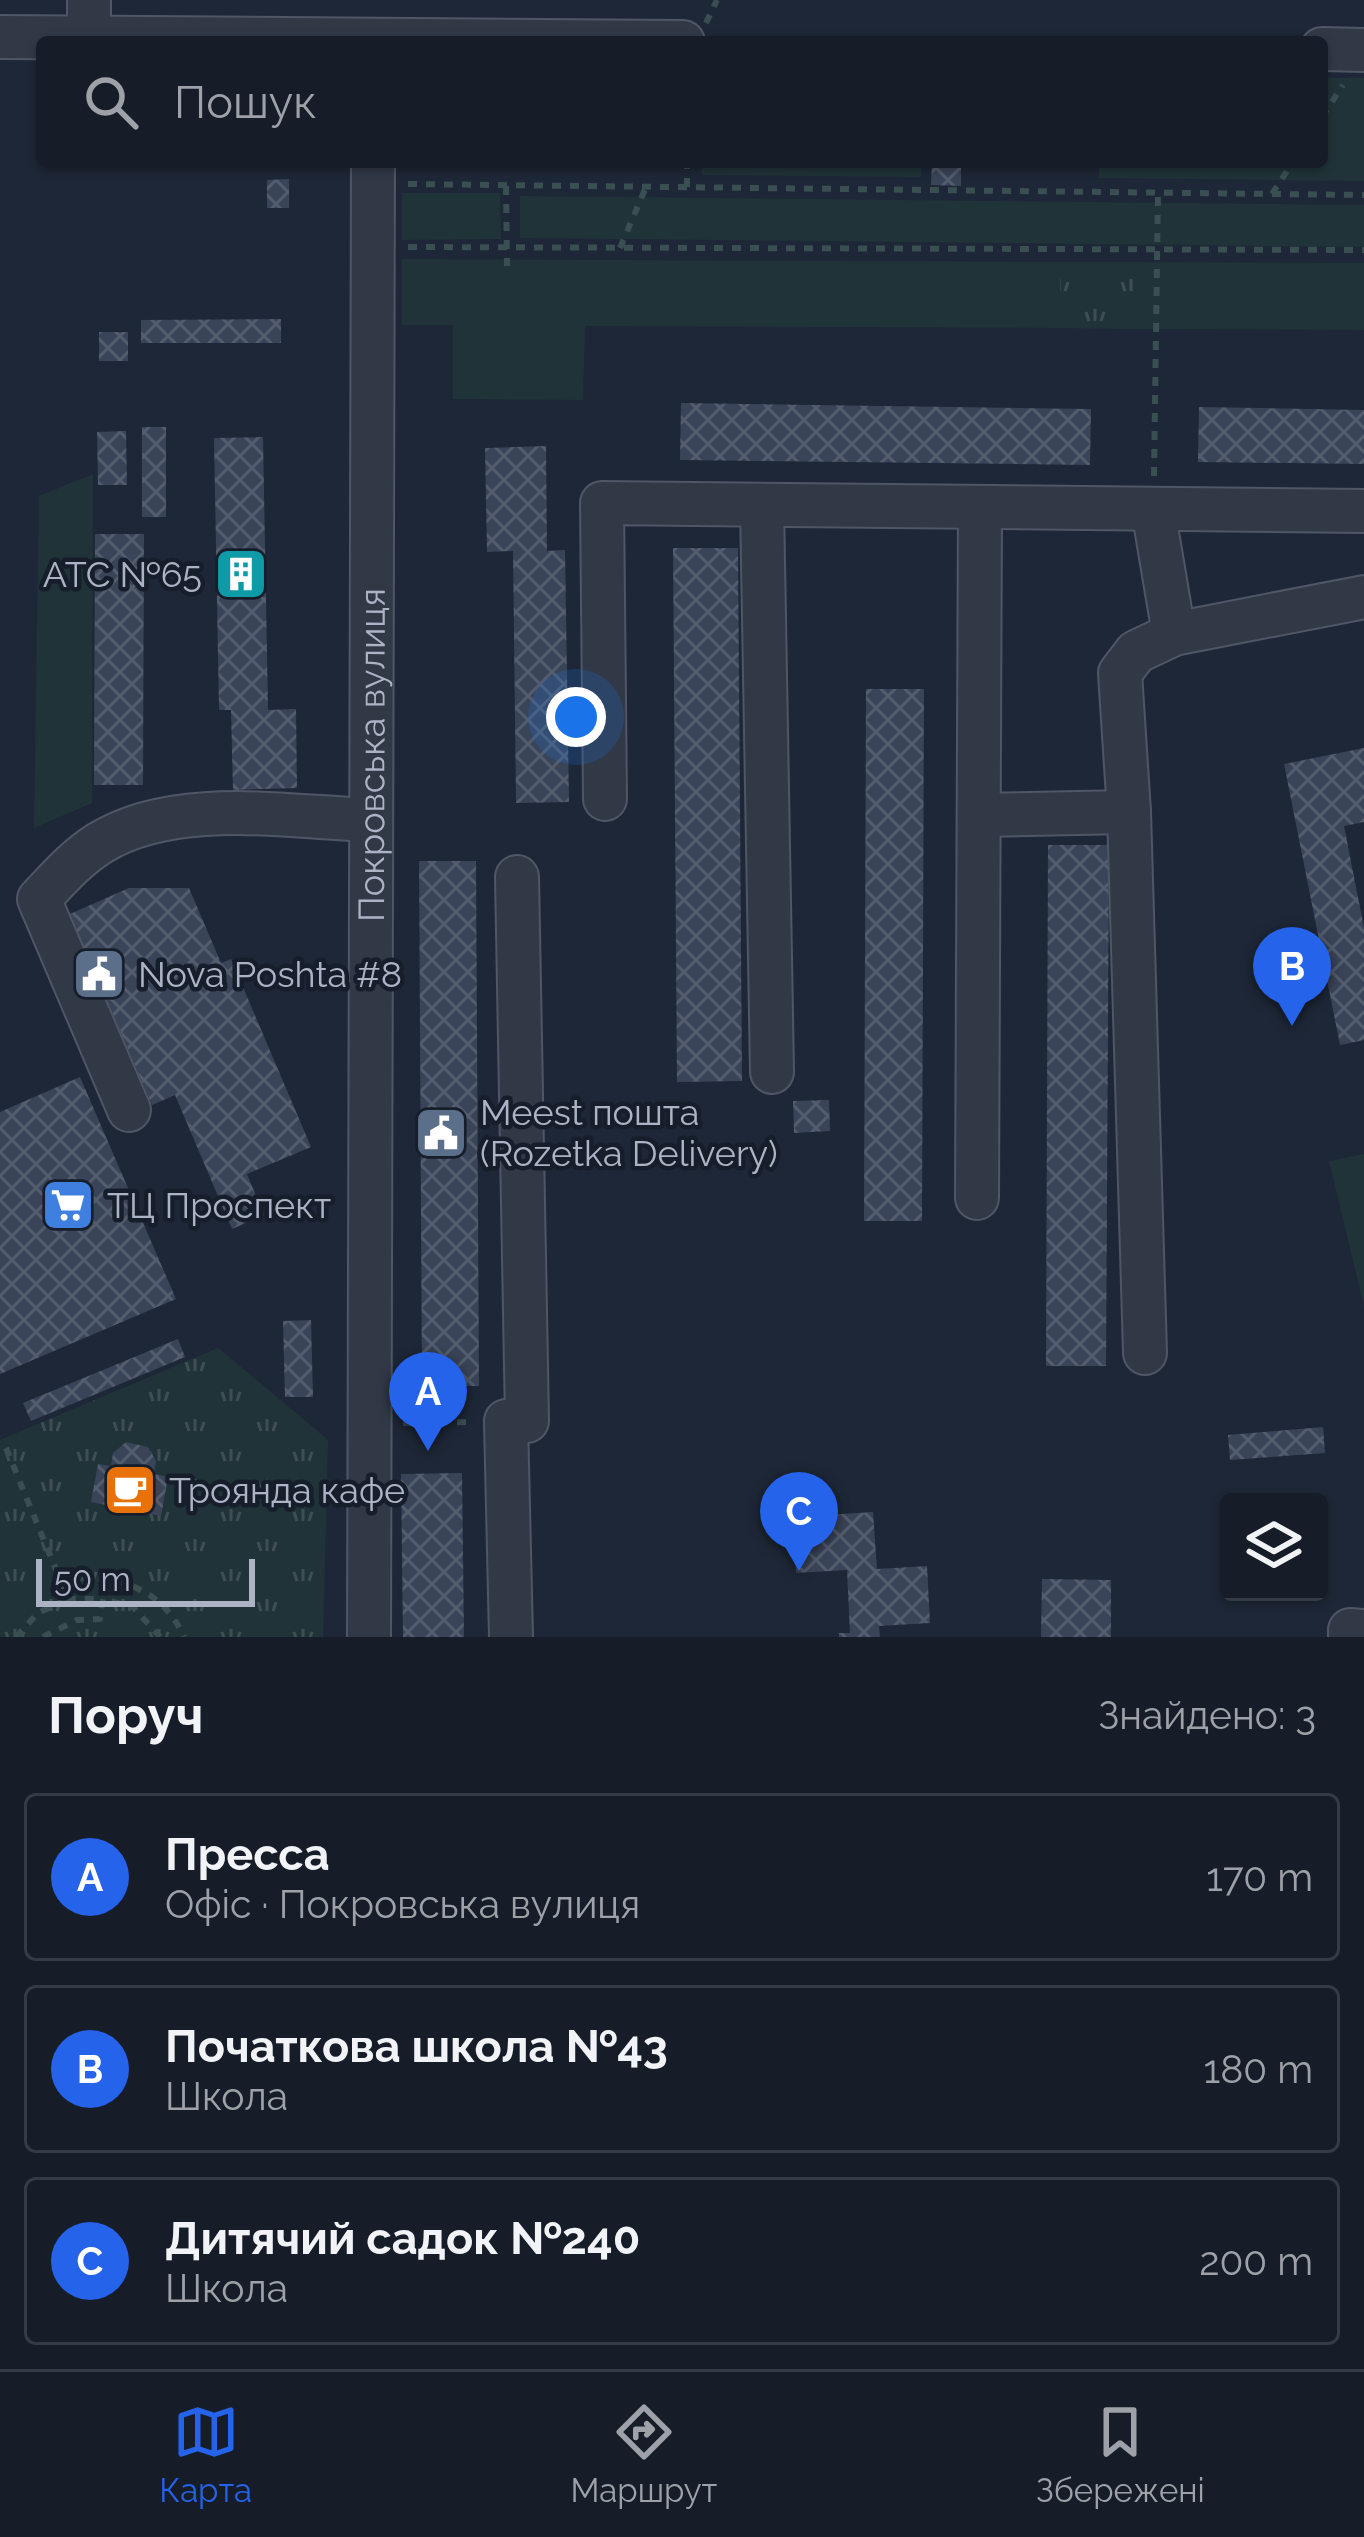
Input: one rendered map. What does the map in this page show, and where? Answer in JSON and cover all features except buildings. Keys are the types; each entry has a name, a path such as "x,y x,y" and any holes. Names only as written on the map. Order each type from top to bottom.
{"street":[{"path":"0,37 89,18 312,36"},
{"path":"1328,49 1364,50"},
{"name":"Покровська вулиця","path":"369,1637 373,173"},
{"path":"605,799 602,503 1364,511"},
{"path":"762,506 772,1072"},
{"path":"977,1198 980,508"},
{"path":"1154,509 1174,634"},
{"path":"1145,1353 1129,812 1120,673 1136,652 1174,634 1364,597"},
{"path":"980,815 1129,812"},
{"path":"129,1110 39,899 73,863 130,827 185,814 371,820"},
{"path":"511,1637 506,1421 527,1420 517,877"},
{"path":"1350,1637 1350,1630 1364,1630"}],"path":[{"path":"687,168 687,187"},
{"path":"1272,194 1289,168"},
{"path":"373,173 506,185 1364,195"},
{"path":"506,185 507,266"},
{"path":"620,248 646,187"},
{"path":"1154,509 1158,192"},
{"path":"373,247 1364,250"},
{"path":"370,1424 506,1421"},
{"path":"6,1448 68,1599"},
{"path":"61,1580 105,1578 138,1587 169,1611 184,1637"},
{"path":"16,1637 38,1613 68,1599 104,1599 133,1607 160,1637"},
{"path":"43,1637 63,1624 100,1619 104,1599"}],"green space":[{"path":"1328,78 1364,78 1364,181 1099,178 1099,168 1328,168"},
{"path":"702,168 921,168 921,177 702,175"},
{"path":"402,193 500,193 501,239 402,240"},
{"path":"520,196 1364,205 1364,247 520,238"},
{"path":"402,259 1060,262 1060,328 585,326 583,400 453,399 453,325 402,325"},
{"path":"1060,262 1133,262 1133,329 1060,328"},
{"path":"1133,262 1364,263 1364,330 1133,329"},
{"path":"93,474 92,803 34,828 39,496"},
{"path":"1364,1154 1364,1306 1329,1161"},
{"path":"218,1348 328,1440 323,1637 0,1637 0,1440"}],"place":[{"name":"АТС №65","path":"241,574"},
{"name":"Nova Poshta #8","path":"99,974"},
{"name":"Початкова школа №43","path":"1292,1026"},
{"name":"Meest пошта (Rozetka Delivery)","path":"441,1133"},
{"name":"ТЦ Проспект","path":"68,1205"},
{"name":"Пресса","path":"428,1451"},
{"name":"Троянда кафе","path":"130,1490"},
{"name":"Дитячий садок №240","path":"799,1571"}]}
